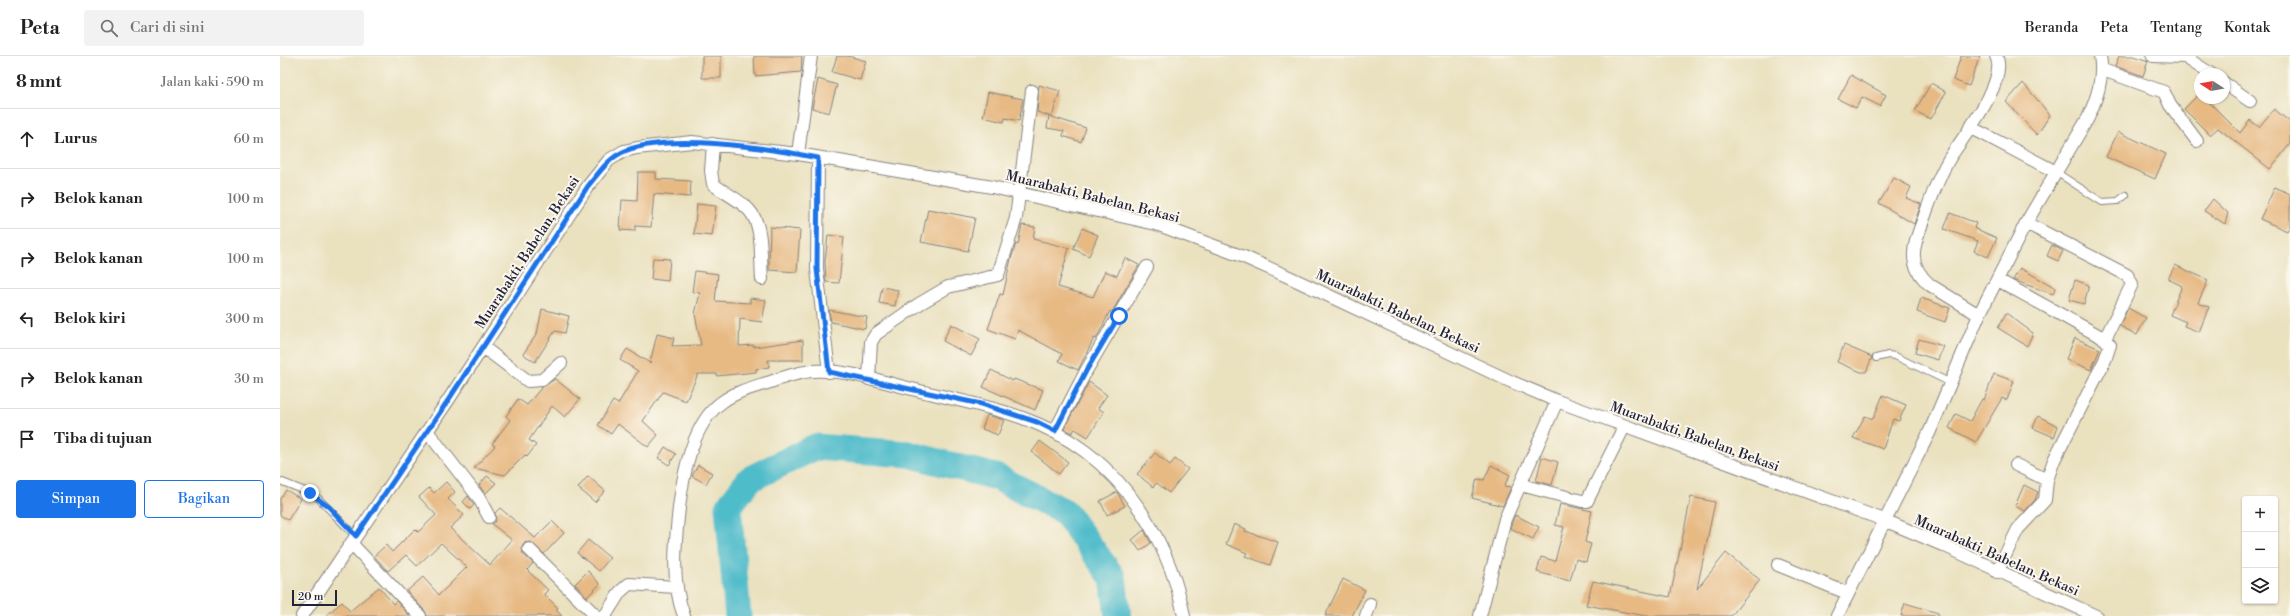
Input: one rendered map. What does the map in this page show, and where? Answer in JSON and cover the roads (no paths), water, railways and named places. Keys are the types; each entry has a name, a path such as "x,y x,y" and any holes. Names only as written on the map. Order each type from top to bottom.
{"street":[{"path":"798,154 811,56"},
{"path":"1980,315 1930,285 1923,278 1913,257 1914,245 1934,189 1949,160 1995,84 1998,66 1996,56"},
{"path":"1839,615 1847,593 1930,431 1980,315 2026,223 2095,103 2102,70 2100,56"},
{"path":"2153,56 2185,57 2202,68"},
{"path":"2102,70 2164,92 2170,105 2197,141"},
{"path":"2230,87 2250,101"},
{"path":"869,379 871,342 876,334 920,304 948,288 998,275 1016,218 1032,91"},
{"path":"1970,127 2056,172"},
{"name":"Muarabakti, Babelan, Bekasi","path":"302,616 483,347 564,220 609,160 624,151 651,145 692,142 798,154 1018,193 1119,215 1183,233 1296,280 1512,382 1557,401 1884,520 2096,616"},
{"path":"713,144 711,171 713,184 749,210 756,221 762,279"},
{"path":"818,158 817,269 829,372"},
{"path":"2026,223 2127,275 2132,284 2105,339"},
{"path":"1055,431 1086,371 1148,268"},
{"path":"1997,572 2018,529 2045,500 2047,480 2054,460 2107,356 2110,345 2105,339 1998,280"},
{"path":"483,347 528,381 542,380 561,363"},
{"path":"684,616 676,587 674,550 680,497 689,454 703,422 721,402 741,391 799,373 829,372 869,379 981,404 1037,422 1055,431 1087,453 1107,470 1144,514 1168,565 1184,616"},
{"path":"1480,616 1505,519 1557,401"},
{"path":"1521,485 1587,501 1624,426"},
{"path":"427,431 479,498 489,517"},
{"path":"2016,465 2047,480"},
{"path":"354,540 420,616"},
{"path":"529,549 593,616"},
{"path":"1778,565 1847,593"},
{"path":"605,616 620,592 629,584 676,587"},
{"path":"1366,616 1370,604"}],"lane":[{"path":"2056,172 2102,202 2118,201 2126,195"},
{"path":"1876,358 1888,355 1895,356 1951,383"},
{"path":"280,481 310,493 319,499 354,540"}],"waterway":[{"path":"738,616 728,507 750,479 815,447 908,454 996,477 1065,512 1113,578 1118,616"}]}
